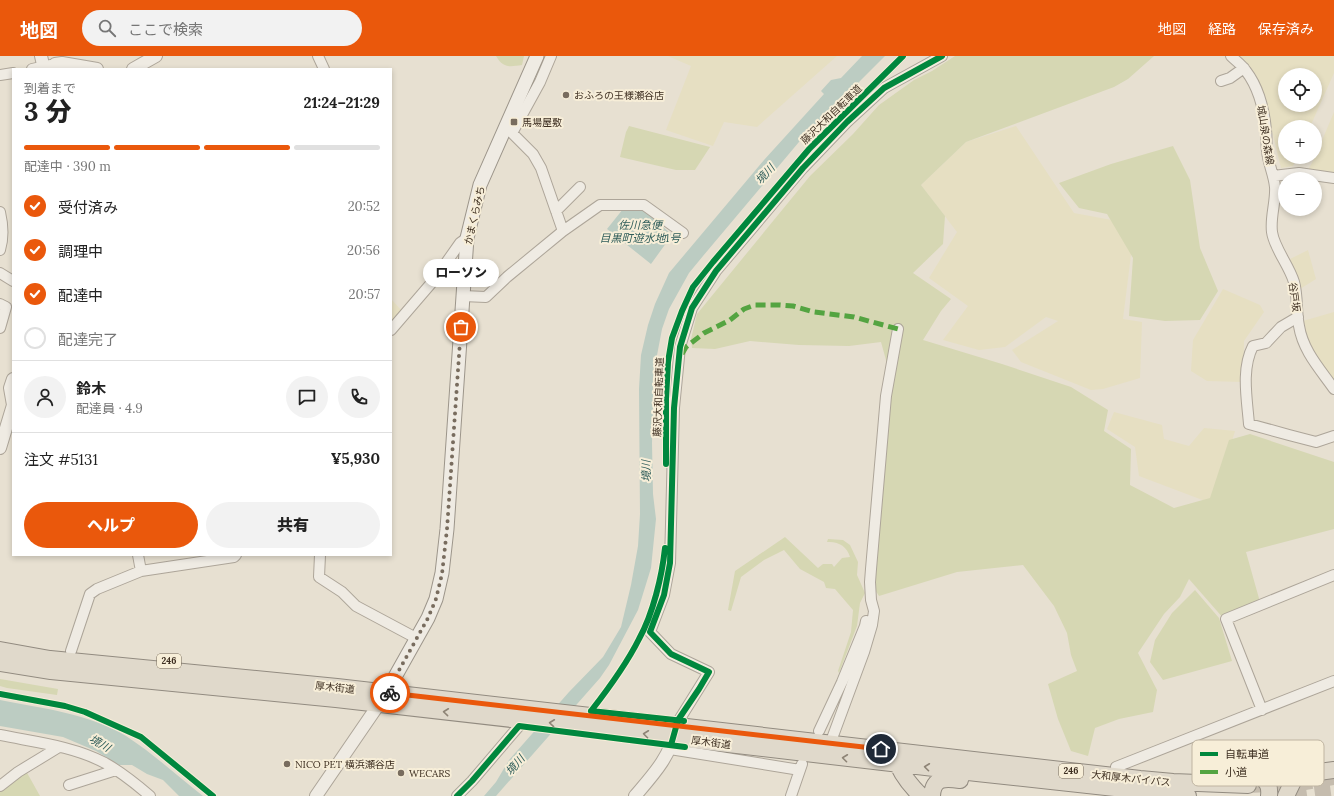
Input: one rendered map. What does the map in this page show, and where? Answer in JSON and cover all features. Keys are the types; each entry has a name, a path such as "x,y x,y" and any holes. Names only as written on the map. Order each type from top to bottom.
{"highway":[{"name":"246","path":"0,640 71,651 245,669 336,693"},
{"name":"厚木街道","path":"0,650 244,684"},
{"name":"厚木街道","path":"0,663 51,672 244,684 336,693 383,698 529,719 577,720 673,737 896,757"},
{"name":"246","path":"0,674 65,683 236,700 336,693"},
{"name":"厚木街道","path":"673,737 830,744 896,757"},
{"path":"930,755 996,753 1192,774"},
{"name":"大和厚木バイパス","path":"896,757 930,755 1153,781 1192,781"},
{"path":"896,757 914,789 921,796"},
{"name":"大和厚木バイパス","path":"896,757 962,776 1188,796"},
{"path":"1324,774 1334,770"},
{"name":"246","path":"962,776 1095,796"},
{"path":"932,796 933,790 939,781 962,776"},
{"path":"1268,786 1270,796"},
{"path":"1277,786 1291,789"}],"main road":[{"name":"かまくらみち","path":"383,698 428,618 436,599 445,551 467,238 480,185 509,129 537,56"}],"street":[{"path":"135,68 156,56"},
{"path":"318,56 324,68"},
{"path":"551,56 540,82 509,129 533,154 541,168 563,231"},
{"path":"635,796 666,758 673,737 709,672 671,654 650,632 664,595 670,563 674,408 680,347 692,308 716,271 804,168 847,122 884,88 942,56"},
{"name":"城山泉の森線","path":"1231,56 1244,68 1255,85 1260,99 1264,114 1267,152 1273,176"},
{"path":"47,64 62,63 91,68"},
{"path":"1221,81 1230,78 1244,68"},
{"path":"0,75 12,73"},
{"path":"1273,176 1299,173 1334,178"},
{"name":"谷戸坂","path":"1273,176 1275,188 1271,224 1272,233 1294,282 1297,294 1298,318 1303,343 1334,389"},
{"path":"556,211 580,187"},
{"path":"463,296 486,298 507,277 563,231 600,205 644,204 683,233"},
{"path":"0,212 3,222 3,234 0,250"},
{"path":"392,329 434,280 460,244 467,238"},
{"path":"0,273 12,280"},
{"path":"0,304 6,307 0,328"},
{"path":"1298,318 1281,327 1266,343 1253,346 1249,354 1246,379 1249,424 1316,442 1334,436"},
{"path":"819,731 842,682 865,626 871,600 871,575 886,396 898,329"},
{"path":"12,382 10,388 12,399"},
{"path":"0,448 12,408"},
{"path":"138,556 141,571"},
{"path":"71,651 90,594 97,589 141,571 235,556"},
{"path":"320,556 319,577 342,592 356,606 416,638"},
{"path":"1262,710 1226,619 1334,576"},
{"path":"830,744 864,652 872,625 874,611 871,600"},
{"path":"1116,767 1334,681"},
{"path":"316,796 383,698"},
{"path":"457,796 529,719"},
{"path":"0,735 59,747 104,762 131,780 150,796"},
{"path":"673,737 801,767 791,796"},
{"path":"0,786 18,772 59,747"},
{"path":"74,786 116,770"}],"shaded area":[{"path":"668,56 837,56 757,127 724,122 713,146 666,130 691,66"},
{"path":"1237,56 1334,56 1334,73 1322,100 1322,68 1278,68 1278,112 1317,112 1313,120 1278,120 1278,156 1265,102 1256,75"},
{"path":"1334,112 1334,173 1308,170 1311,164 1322,164 1322,140"},
{"path":"1016,126 1074,213 1117,221 1132,247 1123,319 1142,322 1140,378 1103,389 1091,390 1021,362 1012,350 1058,321 1046,317 1005,347 979,350 943,340 968,306 929,278 957,232 921,185 966,142"},
{"path":"1280,164 1294,164 1293,166 1281,168"},
{"path":"1308,250 1316,279 1300,289 1290,259"},
{"path":"1223,289 1260,305 1264,312 1244,341 1243,382 1207,381 1191,371 1193,340"},
{"path":"392,300 402,311 392,324"},
{"path":"1334,312 1334,381 1303,337 1303,321"},
{"path":"1114,412 1162,425 1164,439 1189,446 1204,428 1235,431 1213,504 1139,476 1135,447 1107,429"}],"green space":[{"path":"496,56 524,56 522,65 507,66 501,63"},
{"path":"955,56 1154,56 1128,79 1114,87 966,142 921,185 945,216 943,244 913,273 951,299 941,311 923,340 1071,387 1108,410 1104,431 1131,449 1130,485 1174,508 1210,498 1229,440 1250,434 1334,462 1334,529 1246,552 1260,602 1224,619 1189,579 1180,597 1164,614 1138,653 1157,690 1153,712 1119,719 1095,728 1088,756 1071,751 1058,719 1048,684 1077,671 1071,655 1067,633 1054,606 1023,565 957,572 879,596 870,582 889,371 881,342 849,346 799,345 750,341 715,349 692,348 691,339 697,314 810,176 853,134 879,105 914,80 932,71"},
{"path":"629,126 710,147 695,170 676,170 620,157 626,132"},
{"path":"1173,146 1190,180 1200,248 1218,291 1200,320 1165,321 1129,316 1133,258 1107,214 1079,208 1059,183 1111,164"},
{"path":"785,537 818,568 823,564 832,564 834,567 842,558 850,557 847,550 842,545 835,542 827,542 828,539 843,540 850,545 858,562 857,575 865,593 860,603 857,626 839,673 838,671 851,632 853,610 835,589 826,588 824,582 800,569 784,550 764,560 741,577 731,611 728,610 735,571"},
{"path":"1195,590 1219,618 1232,661 1163,680 1150,662 1155,640 1172,613"},
{"path":"0,679 58,689 57,695 7,688 0,686"},
{"path":"26,771 40,796 0,796 0,789"}],"water":[{"name":"境川","path":"862,56 885,56 851,90 837,108 834,106 804,136 689,273 669,309 662,329 654,371 652,443 653,494 656,519 651,568 638,610 609,665 600,678 496,796 484,796 496,782 509,760 569,692 603,657 621,627 638,546 640,514 639,389 641,355 655,304 669,273 764,160 824,94 821,91 831,80 841,78"},
{"name":"佐川急便 目黒町遊水地1号","path":"642,208 672,235 651,264 607,229 623,209"},
{"name":"境川","path":"0,700 81,717 112,728 146,750 203,796 179,796 163,780 147,774 132,765 119,765 96,751 63,737 0,726"}],"tunnel":[{"path":"1324,779 1334,777"},
{"path":"1291,796 1334,790"}],"marked path":[{"path":"682,354 686,347 704,333 730,320 744,309 755,305 793,306 814,312 854,317 898,329"}],"cycle path":[{"name":"藤沢大和自転車道","path":"666,464 666,399 668,362 672,338 693,287 810,148 903,56"},
{"path":"671,745 678,720 709,672 671,654 650,632 664,595 670,563 674,408 680,347 692,308 716,271 803,168 847,122 884,88 942,56"},
{"path":"591,711 623,667 634,649 649,618 662,571 665,548"},
{"path":"0,694 65,706 85,712 141,737 213,796"},
{"path":"591,711 684,721"},
{"path":"457,796 472,781 519,726 685,747"}],"way so far":[{"path":"390,693 387,692 428,618 436,599 442,574 447,529 461,327"}],"place":[{"name":"おふろの王様瀬谷店","path":"566,95"},
{"name":"馬場屋敷","path":"514,122"},
{"name":"ローソン","path":"461,327"},
{"name":"NICO PET 横浜瀬谷店","path":"287,764"},
{"name":"WECARS","path":"401,773"}],"route":[{"path":"390,693 881,749"}]}
